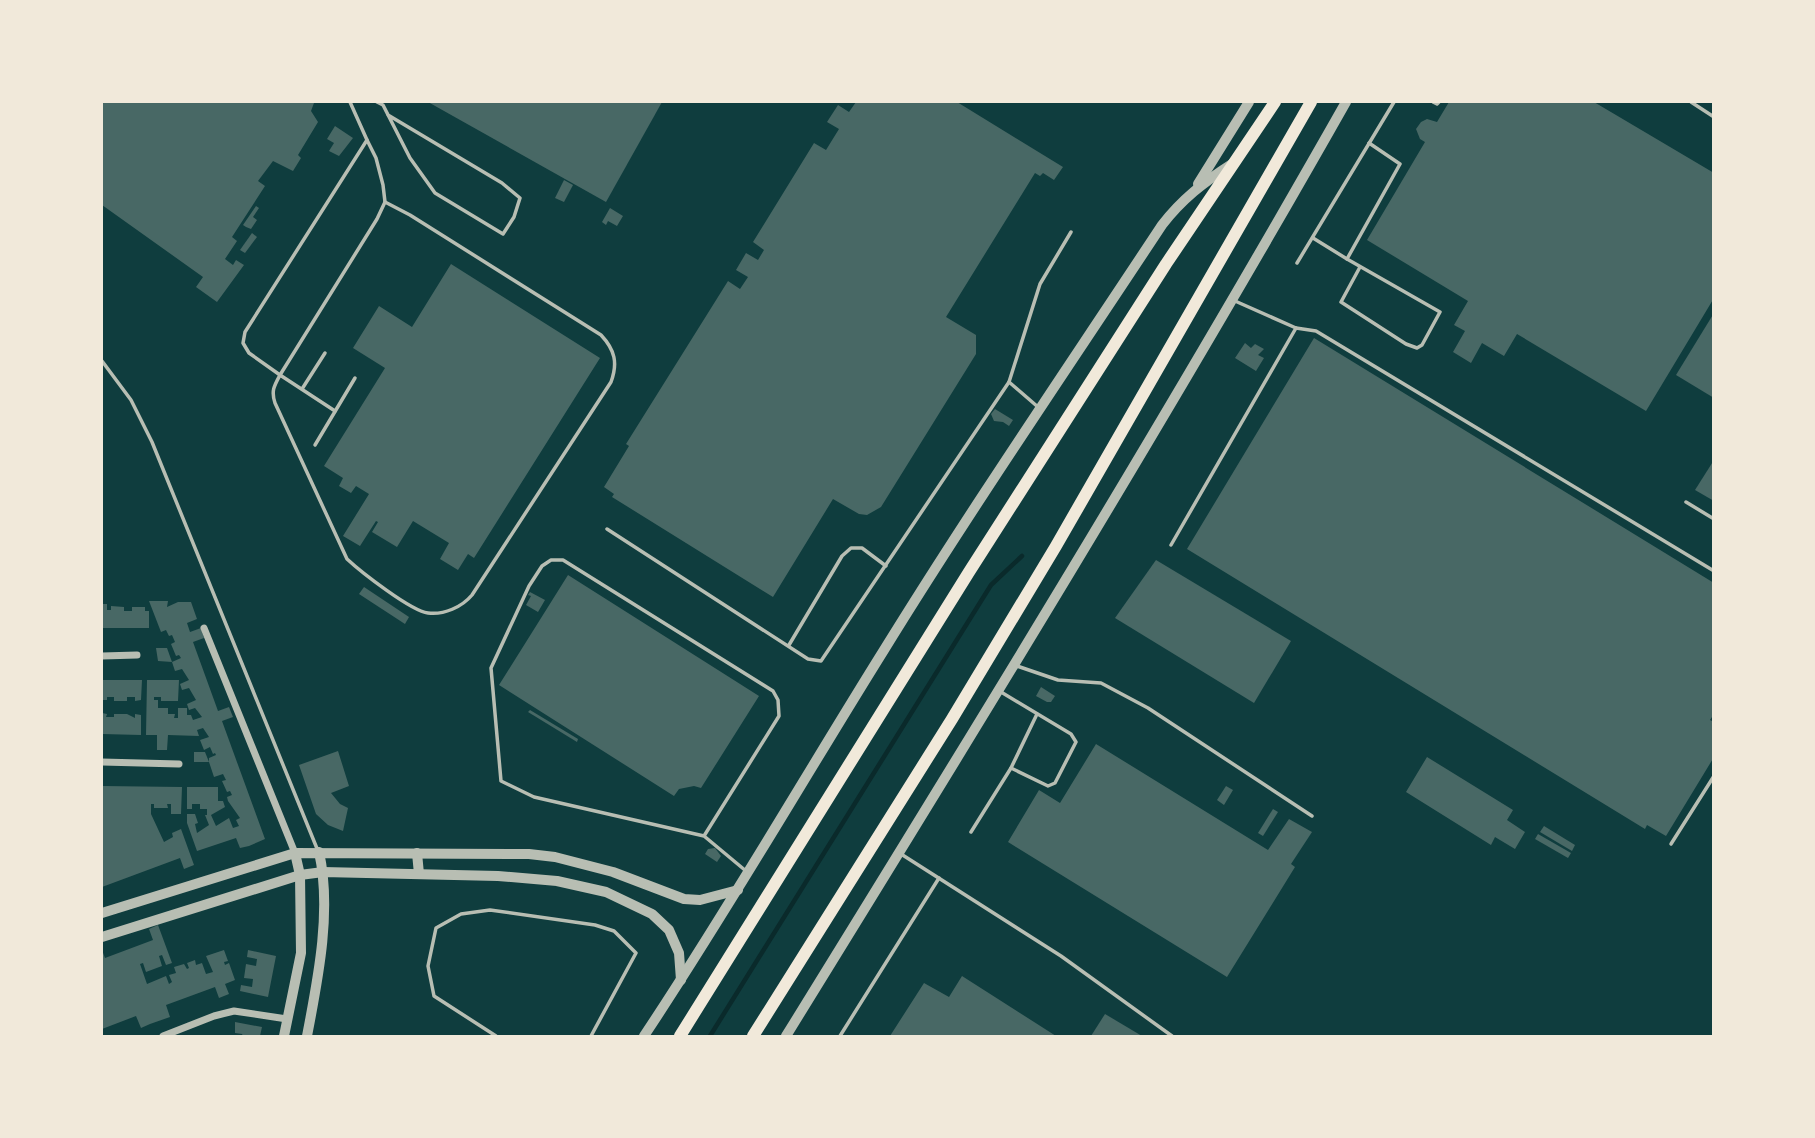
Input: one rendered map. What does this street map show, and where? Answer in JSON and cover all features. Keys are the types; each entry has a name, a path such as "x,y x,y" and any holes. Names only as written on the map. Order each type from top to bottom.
{"highway":[{"path":"680,1037 969,572 1232,164 1275,102"},
{"path":"753,1037 952,719 1049,558 1311,102"}],"street":[{"path":"1196,188 1249,102"},
{"path":"786,1037 1015,665 1233,301 1346,102"},
{"path":"644,1037 885,648 1162,225 1196,188 1232,164"},
{"path":"204,628 295,853 300,876 301,953 284,1037"},
{"path":"102,656 137,655"},
{"path":"102,762 179,764"},
{"path":"307,1037 322,960 323,872 319,852"},
{"path":"102,913 295,853 319,852 529,854 555,857 613,872 684,899 700,900 737,890"},
{"path":"417,853 419,874"},
{"path":"102,937 300,876 323,872 498,876 545,880 606,892 652,914 669,930 679,953 681,980"},
{"path":"163,1037 214,1016 234,1011 288,1019"}],"lane":[{"path":"350,102 376,158 385,202 272,393 348,559 387,589 427,613 466,603 611,382 615,362 613,352 601,335 385,202"},
{"path":"377,102 383,105 388,115 410,158 435,193 503,234 514,217 520,198 502,183 388,115"},
{"path":"1297,263 1394,102"},
{"path":"1433,102 1439,102"},
{"path":"1691,102 1713,117"},
{"path":"335,411 249,353 243,343 246,332 366,140"},
{"path":"1347,259 1401,164 1369,143"},
{"path":"607,529 808,659 821,661 1009,383 1040,284 1071,232"},
{"path":"1312,238 1440,312 1422,345 1417,348 1406,344 1341,302 1360,267"},
{"path":"1233,301 1296,328 1316,331 1713,571"},
{"path":"1171,545 1296,328"},
{"path":"302,389 325,353"},
{"path":"102,361 131,400 152,442 319,852"},
{"path":"315,445 355,378"},
{"path":"1009,383 1040,409"},
{"path":"1686,502 1713,519"},
{"path":"789,645 842,556 851,548 862,548 886,566"},
{"path":"704,836 779,716 778,700 773,691 563,560 551,561 542,566 529,586 491,668 500,781 534,797 704,836 748,872"},
{"path":"1015,665 1058,680 1101,683 1148,708 1312,816"},
{"path":"999,691 1071,734 1076,742 1055,783 1048,786 1011,768"},
{"path":"971,832 1011,768 1037,714"},
{"path":"1671,844 1713,776"},
{"path":"900,852 1061,956 1172,1037"},
{"path":"839,1037 939,878"},
{"path":"496,1037 434,996 428,966 436,928 461,914 490,910 595,925 614,931 636,953 591,1037"}],"building":[{"path":"102,102 314,103 311,111 318,122 298,155 301,158 293,171 273,161 258,181 265,186 232,237 237,241 225,259 233,265 236,260 244,265 217,302 196,287 203,277 102,205"},
{"path":"428,102 662,102 606,202"},
{"path":"856,102 957,102 1063,167 1054,180 1043,173 1040,176 1035,173 946,317 976,335 976,354 881,507 867,515 859,514 833,499 773,597 612,497 614,494 604,487 629,446 626,444 728,281 740,289 748,277 736,270 746,253 758,260 764,250 753,242 814,143 826,150 839,129 827,122 838,105 849,112"},
{"path":"1449,102 1594,102 1714,173 1714,298 1646,411 1517,334 1504,356 1482,343 1471,363 1453,352 1465,331 1454,325 1468,301 1367,240 1425,142 1420,139 1416,129 1427,119 1437,122"},
{"path":"335,126 353,138 339,156 329,151 334,143 327,139"},
{"path":"564,180 573,185 564,202 555,198"},
{"path":"256,206 259,208 253,217 257,220 251,229 243,225"},
{"path":"610,208 623,216 617,226 608,221 606,225 602,222"},
{"path":"252,233 257,237 245,253 240,250"},
{"path":"451,264 600,358 474,558 468,554 458,570 440,559 449,543 413,521 397,547 372,532 378,522 376,521 360,546 343,536 369,494 356,486 351,493 339,486 343,478 324,466 385,368 353,348 379,306 412,327"},
{"path":"1714,313 1714,398 1676,375"},
{"path":"1314,338 1714,583 1714,714 1710,720 1714,722 1714,757 1666,836 1647,825 1645,829 1187,549"},
{"path":"1245,343 1251,348 1255,344 1264,349 1258,355 1264,358 1256,371 1235,358"},
{"path":"995,409 1013,420 1009,426 994,421 991,414"},
{"path":"1714,460 1714,501 1695,490"},
{"path":"1156,560 1291,641 1254,703 1115,618"},
{"path":"568,575 759,696 701,788 694,786 679,789 674,796 499,685"},
{"path":"364,587 409,617 405,624 359,594"},
{"path":"530,592 545,600 538,612 526,605 531,596 528,595"},
{"path":"149,601 168,601 167,607 178,602 191,602 197,619 187,623 190,632 201,628 204,638 193,642 218,711 229,707 233,717 222,721 265,839 240,848 236,838 197,851 187,823 187,814 195,814 197,833 209,825 205,815 207,809 200,809 200,804 192,804 192,809 187,809 187,787 218,787 218,801 223,801 225,807 211,815 216,826 229,818 233,828 239,826 236,820 240,818 228,801 227,797 232,795 230,791 227,792 222,781 226,780 223,774 214,777 209,758 216,755 210,747 204,750 200,740 209,737 203,728 197,730 199,736 168,735 167,750 157,750 157,735 146,735 147,680 179,680 178,701 161,701 161,697 154,697 154,700 158,700 158,708 168,708 168,714 175,714 174,718 178,718 178,708 187,708 187,715 191,715 193,720 202,717 195,708 189,710 187,704 196,700 189,688 182,690 180,684 189,680 182,669 175,671 172,662 181,658 176,656 171,644 175,642 172,635 169,636 166,630 161,632"},
{"path":"102,604 107,604 107,610 111,610 111,606 124,607 124,611 132,611 132,607 145,607 145,611 149,611 149,628 102,628"},
{"path":"156,648 167,648 172,662 158,661"},
{"path":"102,680 142,680 141,700 135,701 135,697 127,697 127,701 114,701 114,697 107,697 107,700 102,700"},
{"path":"1041,687 1055,696 1051,702 1036,696"},
{"path":"530,710 578,739 577,742 528,712"},
{"path":"102,713 107,714 106,717 127,714 135,718 135,714 141,715 141,735 102,734"},
{"path":"1096,744 1268,850 1289,819 1312,832 1291,864 1295,867 1227,977 1008,842 1039,790 1060,803"},
{"path":"338,751 349,786 331,793 340,804 348,808 343,831 328,825 316,814 299,765"},
{"path":"194,752 205,752 209,762 194,762"},
{"path":"1427,757 1513,810 1507,820 1525,832 1515,849 1495,837 1491,845 1406,792"},
{"path":"102,786 182,787 181,814 171,814 171,804 167,804 168,808 154,808 154,804 151,804 151,814 164,842 173,837 172,833 181,829 194,865 184,869 180,858 102,887"},
{"path":"1226,786 1233,790 1224,805 1217,800"},
{"path":"1273,809 1278,812 1263,836 1258,833"},
{"path":"1544,826 1575,845 1572,851 1540,832"},
{"path":"1538,834 1571,853 1568,858 1535,839"},
{"path":"715,848 721,856 717,862 705,854 708,849"},
{"path":"158,925 172,963 166,965 162,955 159,956 162,966 146,972 143,963 140,964 147,984 166,976 169,984 172,982 169,975 176,973 174,967 184,964 187,969 187,963 195,960 196,965 202,963 206,974 213,972 206,956 224,950 228,961 224,962 225,965 229,963 235,980 225,984 229,994 219,998 215,987 166,1005 170,1017 141,1028 136,1016 102,1029 102,950 105,958 153,940 149,929"},
{"path":"248,950 276,956 268,997 240,991 241,985 252,987 253,979 244,978 246,964 256,966 257,959 247,957"},
{"path":"962,976 1056,1036 890,1036 924,983 949,997"},
{"path":"1105,1014 1142,1036 1091,1036"},
{"path":"235,1022 262,1027 260,1036 235,1033"}],"waterway":[{"path":"710,1036 991,585 1022,556"}]}
